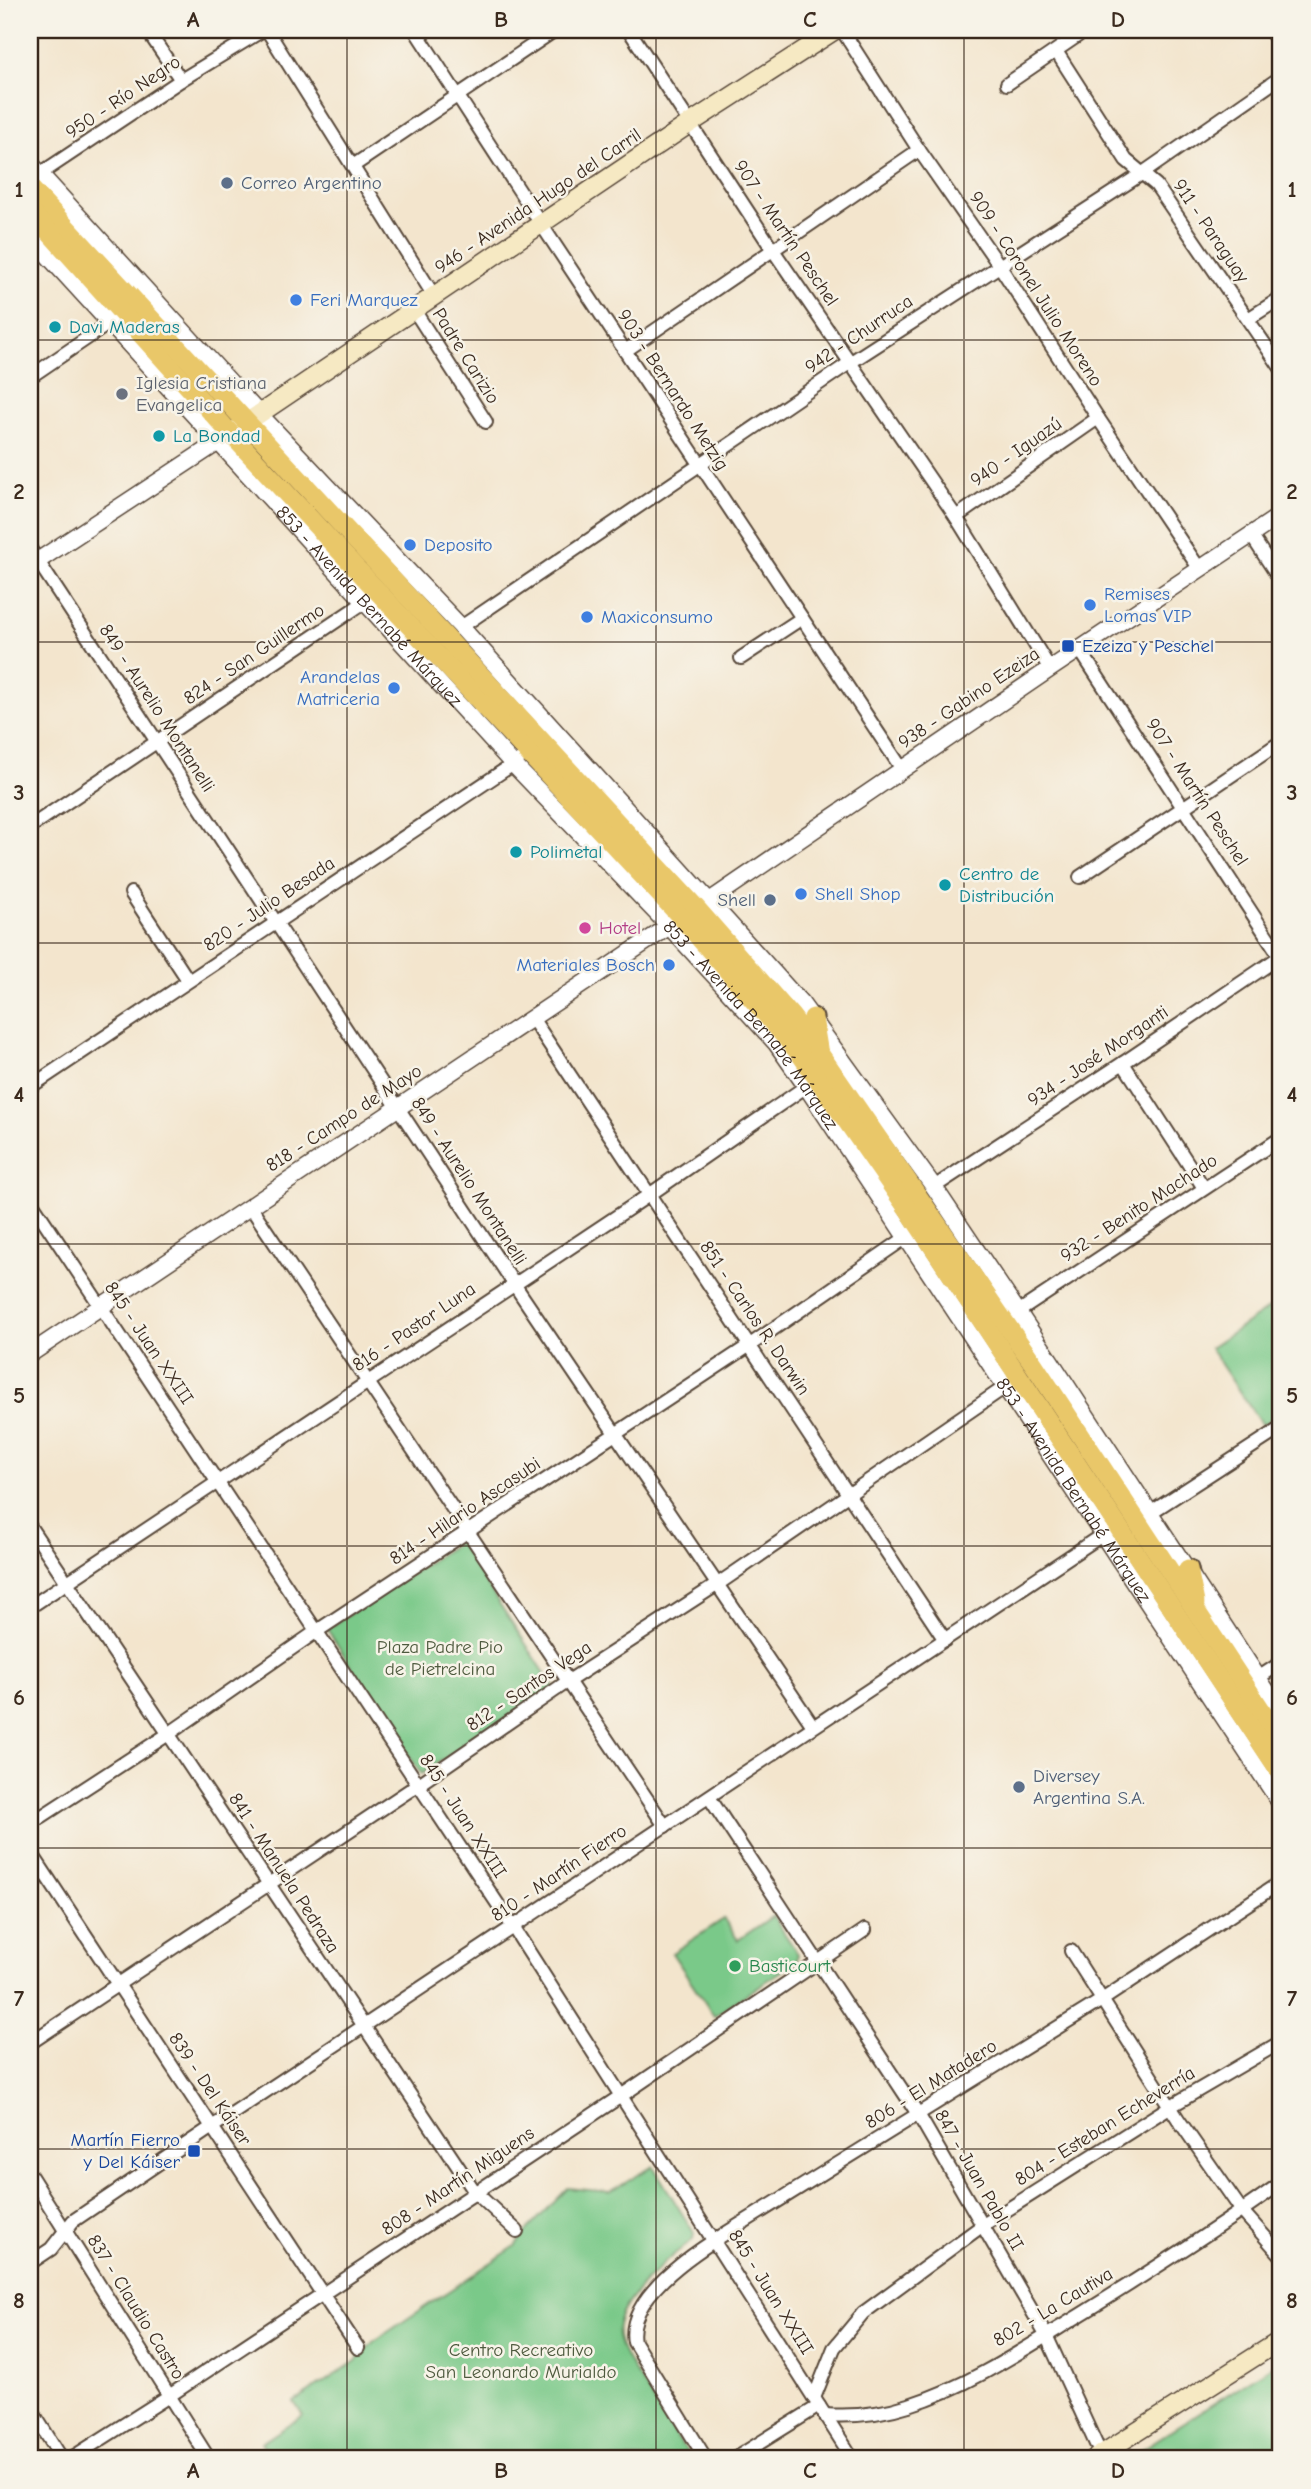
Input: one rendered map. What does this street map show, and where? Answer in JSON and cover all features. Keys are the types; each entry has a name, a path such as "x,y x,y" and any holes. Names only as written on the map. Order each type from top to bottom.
{"main road":[{"name":"946 - Avenida Hugo del Carril","path":"239,428 689,124 835,30"},
{"name":"853 - Avenida Bernabé Márquez","path":"33,175 239,428 522,758 690,914 780,1030 913,1232 1027,1372 1110,1530 1281,1773"},
{"name":"853 - Avenida Bernabé Márquez","path":"30,211 239,428"},
{"name":"853 - Avenida Bernabé Márquez","path":"379,591 791,1016 819,1053 1027,1372 1198,1614 1281,1740"},
{"path":"813,1018 819,1053"},
{"path":"1188,1569 1198,1614"},
{"path":"1098,2457 1281,2340"}],"street":[{"path":"147,30 181,80"},
{"name":"950 - Río Negro","path":"33,175 181,80 265,30"},
{"name":"Padre Carizio","path":"265,30 434,296"},
{"name":"903 - Bernardo Metzig","path":"415,30 902,769"},
{"path":"353,166 555,30"},
{"name":"907 - Martín Peschel","path":"629,30 773,250 956,517 1050,669"},
{"name":"909 - Coronel Julio Moreno","path":"842,30 919,150 999,265 1199,568"},
{"path":"1007,84 1086,30"},
{"path":"1270,30 1281,46"},
{"name":"911 - Paraguay","path":"1056,51 1126,160 1156,185 1281,368"},
{"name":"942 - Churruca","path":"461,627 851,362 1143,173 1281,77"},
{"path":"625,351 919,150"},
{"name":"853 - Avenida Bernabé Márquez","path":"30,236 111,322 239,428 461,627 690,914 783,982 813,1018 934,1187 1018,1312 1027,1372 1150,1513 1281,1713"},
{"path":"1248,320 1281,298"},
{"name":"Padre Carizio","path":"414,310 485,422"},
{"path":"30,377 111,322"},
{"name":"940 - Iguazú","path":"956,517 1098,418"},
{"path":"32,559 239,428"},
{"name":"853 - Avenida Bernabé Márquez","path":"239,428 379,591"},
{"name":"938 - Gabino Ezeiza","path":"690,914 1281,515"},
{"path":"1251,535 1281,581"},
{"name":"849 - Aurelio Montanelli","path":"32,559 514,1284 813,1726"},
{"name":"824 - San Guillermo","path":"30,827 157,744 379,591"},
{"path":"741,659 802,618"},
{"name":"907 - Martín Peschel","path":"1080,650 1281,956"},
{"path":"1080,877 1281,742"},
{"name":"820 - Julio Besada","path":"30,1087 522,758"},
{"path":"131,893 188,981"},
{"name":"818 - Campo de Mayo","path":"30,1353 690,914"},
{"name":"934 - José Morganti","path":"934,1187 1281,956"},
{"name":"851 - Carlos R. Darwin","path":"532,1018 945,1640"},
{"path":"1124,1063 1204,1188"},
{"name":"816 - Pastor Luna","path":"30,1607 649,1195 812,1082"},
{"name":"932 - Benito Machado","path":"1018,1312 1281,1138"},
{"name":"845 - Juan XXIII","path":"30,1200 513,1927 853,2459"},
{"path":"250,1206 665,1825"},
{"name":"814 - Hilario Ascasubi","path":"30,1824 750,1345 913,1232"},
{"name":"812 - Santos Vega","path":"30,2043 850,1496 1027,1372"},
{"path":"1150,1513 1281,1428"},
{"name":"841 - Manuela Pedraza","path":"30,1527 475,2192 517,2231"},
{"name":"853 - Avenida Bernabé Márquez","path":"1110,1530 1281,1804"},
{"name":"810 - Martín Fierro","path":"30,2263 51,2249 73,2221 1110,1530"},
{"path":"1258,1678 1281,1663"},
{"name":"847 - Juan Pablo II","path":"709,1797 918,2114 1046,2335 1098,2457"},
{"name":"839 - Del Káiser","path":"30,1851 358,2348"},
{"name":"806 - El Matadero","path":"706,2459 634,2343 633,2322 668,2276 715,2240 1102,2000 1281,1882"},
{"name":"808 - Martín Miguens","path":"70,2459 621,2096 866,1930"},
{"path":"1071,1951 1242,2211 1281,2255"},
{"name":"804 - Esteban Echeverría","path":"819,2406 828,2358 851,2325 863,2313 983,2225 1171,2106 1281,2042"},
{"name":"837 - Claudio Castro","path":"30,2175 209,2459"},
{"name":"802 - La Cautiva","path":"819,2406 873,2414 912,2404 975,2376 1046,2335 1242,2211 1281,2183"},
{"path":"734,2459 819,2406"},
{"path":"30,2408 62,2459"}],"green space":[{"path":"1281,1300 1281,1412 1262,1425 1210,1348"},
{"name":"Plaza Padre Pio de Pietrelcina","path":"459,1542 554,1687 421,1774 327,1629"},
{"name":"Basticourt","path":"773,1916 798,1954 797,1961 714,2016 672,1953 724,1919 738,1940"},
{"name":"Centro Recreativo San Leonardo Murialdo","path":"653,2166 694,2233 693,2240 661,2266 638,2290 622,2314 618,2337 625,2356 691,2459 272,2459 261,2443 303,2416 294,2402 356,2361 373,2342 514,2247 568,2188 610,2192"},
{"path":"1281,2360 1281,2459 1127,2459"}],"place":[{"name":"Correo Argentino","path":"227,183"},
{"name":"Feri Marquez","path":"296,300"},
{"name":"Davi Maderas","path":"55,327"},
{"name":"Iglesia Cristiana Evangelica","path":"122,394"},
{"name":"La Bondad","path":"159,436"},
{"name":"Deposito","path":"410,545"},
{"name":"Remises Lomas VIP","path":"1090,605"},
{"name":"Maxiconsumo","path":"587,617"},
{"name":"Ezeiza y Peschel","path":"1068,646"},
{"name":"Arandelas Matriceria","path":"394,688"},
{"name":"Polimetal","path":"516,852"},
{"name":"Centro de Distribución","path":"945,885"},
{"name":"Shell Shop","path":"801,894"},
{"name":"Shell","path":"770,900"},
{"name":"Hotel","path":"585,928"},
{"name":"Materiales Bosch","path":"669,965"},
{"name":"Diversey Argentina S.A.","path":"1019,1787"},
{"name":"Basticourt","path":"735,1966"},
{"name":"Martín Fierro y Del Káiser","path":"194,2151"}]}
